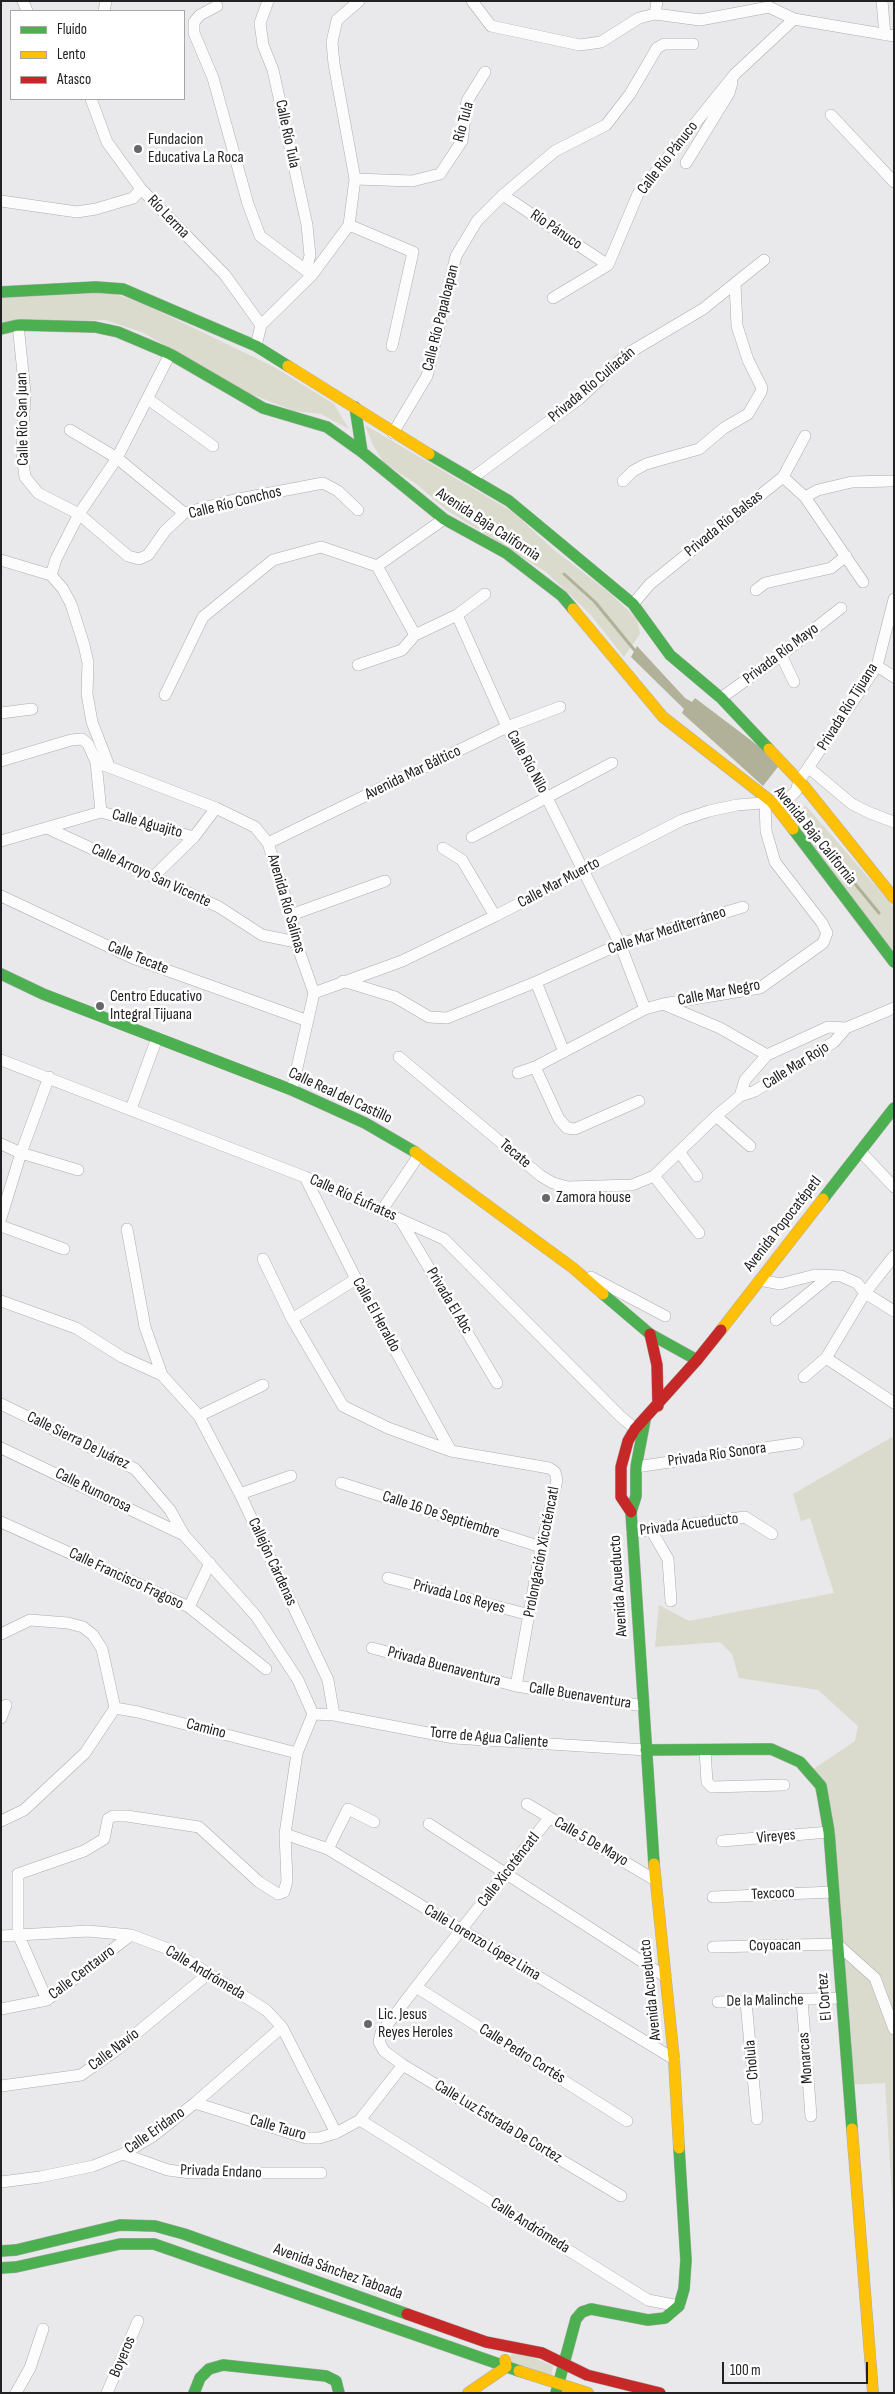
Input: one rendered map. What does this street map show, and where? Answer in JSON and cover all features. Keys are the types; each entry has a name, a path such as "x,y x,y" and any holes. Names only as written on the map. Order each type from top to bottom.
{"street":[{"name":"Calle Río Tula","path":"268,1 260,23 263,45 273,70 307,225 310,256 309,272"},
{"path":"256,346 261,325 349,225 355,179 334,64 332,42 337,20 359,1"},
{"path":"472,1 492,26 580,45 601,42 639,18 655,14 700,20 769,4 794,19 889,35 882,1"},
{"path":"655,14 656,1"},
{"path":"216,6 200,15 194,22 194,33 213,78 248,204 260,236 309,272"},
{"name":"Calle Río Pánuco","path":"608,265 638,194 735,74 794,19"},
{"name":"Calle Río Papaloapan","path":"394,434 428,376 456,256 477,221 503,195 555,151 606,124 630,94 657,48 664,44 693,44"},
{"name":"Río Tula","path":"355,179 412,181 440,174 462,141 467,100 485,72"},
{"path":"686,163 729,93 735,74"},
{"name":"Río Lerma","path":"91,100 107,142 141,189 225,275 261,325"},
{"path":"831,115 894,182"},
{"path":"1,201 77,212 96,209 133,198 141,189"},
{"name":"Río Pánuco","path":"503,195 608,265"},
{"path":"349,225 413,252 392,346"},
{"name":"Privada Río Culiacán","path":"471,479 579,399 627,354 703,309 764,260"},
{"path":"553,298 608,265"},
{"path":"623,481 633,471 646,464 699,449 724,428 748,414 761,392 762,388 748,360 737,326 735,284"},
{"name":"Avenida Baja California","path":"1,292 96,286 123,289 256,346 355,407 394,434 510,501 633,604 670,655 721,698 799,781 894,898"},
{"name":"Avenida Baja California","path":"1,329 18,325 95,327 118,332 170,354 263,408 327,427 362,452 444,519 506,553 562,596 663,717 769,802 894,962"},
{"name":"Calle Río San Juan","path":"18,325 25,392 22,455 25,477 38,493 79,514"},
{"path":"51,575 56,559 79,514 117,458 170,354"},
{"path":"148,399 213,446"},
{"path":"355,407 362,452"},
{"path":"70,430 117,458 184,513"},
{"name":"Privada Río Balsas","path":"633,604 650,584 782,477 804,436"},
{"path":"782,477 805,497 864,582"},
{"path":"805,497 818,490 852,482 891,481"},
{"name":"Calle Río Conchos","path":"79,514 128,556 139,559 148,555 165,531 184,513 234,500 323,483 338,491 358,510"},
{"path":"377,566 444,519"},
{"path":"165,695 203,617 273,560 321,547 377,566 415,634"},
{"path":"756,590 765,583 831,568 846,556"},
{"path":"1,560 51,575 63,589 71,604 88,663 87,694 92,722 108,766"},
{"path":"358,665 402,650 415,634 457,615 485,594"},
{"name":"Privada Río Tijuana","path":"799,781 877,666 894,599"},
{"name":"Privada Río Mayo","path":"721,698 781,655 841,608"},
{"name":"Calle Río Nilo","path":"457,615 508,727 584,869 620,944 646,1009"},
{"path":"781,655 794,682"},
{"path":"877,666 894,677"},
{"name":"Avenida Mar Báltico","path":"268,843 508,727 560,707"},
{"path":"1,712 32,709"},
{"path":"1,761 71,740 82,739 88,744 96,762 101,812 1,840"},
{"name":"Avenida Río Salinas","path":"96,762 216,808 255,827 268,843 291,915 296,942 314,993"},
{"path":"472,837 612,763"},
{"path":"809,768 852,804 894,822"},
{"name":"Calle Mar Muerto","path":"314,993 402,961 495,916 682,820 727,806 786,801 796,791 799,781"},
{"name":"Calle Mar Negro","path":"518,1073 535,1068 646,1009 663,1004 760,988 823,943 827,933 822,923 775,862 766,831 769,802"},
{"path":"153,877 194,837 216,808"},
{"name":"Calle Aguajito","path":"101,812 194,837"},
{"name":"Calle Arroyo San Vicente","path":"48,828 219,907 262,935 296,942"},
{"path":"443,848 462,860 495,916"},
{"path":"291,915 385,881"},
{"name":"Calle Tecate","path":"1,896 133,958 308,1021"},
{"name":"Calle Mar Mediterráneo","path":"343,981 395,997 429,1017 438,1019 457,1015 620,944 743,907"},
{"name":"Calle Real del Castillo","path":"1,974 43,994 292,1090 365,1123 418,1155 573,1268 650,1334 697,1360"},
{"path":"536,982 564,1052"},
{"path":"292,1090 314,993"},
{"path":"663,1004 720,1028 767,1054"},
{"name":"Calle Mar Rojo","path":"740,1096 745,1080 767,1054 828,1027 846,1028 894,1008"},
{"name":"Calle Mar Rojo","path":"654,1176 680,1153 716,1116 740,1096 755,1091 834,1042 846,1028"},
{"path":"131,1109 157,1038"},
{"name":"Tecate","path":"399,1057 541,1176 553,1183 568,1187 632,1185 654,1176"},
{"name":"Calle Río Éufrates","path":"1,1060 50,1077 305,1177 444,1239 639,1432"},
{"path":"535,1068 559,1119 567,1128 576,1128 639,1101"},
{"path":"1,1218 21,1153 50,1077"},
{"name":"Avenida Popocatépetl","path":"697,1360 894,1108"},
{"path":"716,1116 750,1146"},
{"path":"1,1144 21,1153 78,1170"},
{"path":"861,1152 894,1188"},
{"path":"680,1153 697,1176"},
{"path":"382,1210 418,1155"},
{"path":"654,1176 698,1233"},
{"name":"Calle El Heraldo","path":"305,1177 356,1279 452,1451"},
{"name":"Privada El Abc","path":"400,1219 497,1383"},
{"path":"1,1226 64,1249"},
{"name":"Callejón Cárdenas","path":"127,1229 145,1327 162,1375 199,1416 240,1494 328,1680 334,1715"},
{"path":"804,1377 826,1358 865,1293 894,1256"},
{"name":"Prolongación Xicoténcatl","path":"264,1259 292,1320 343,1406 388,1428 452,1451 549,1468 555,1472 557,1480 541,1547 516,1686"},
{"path":"573,1268 664,1316"},
{"path":"760,1280 780,1284 815,1275 850,1279 857,1283 865,1293 894,1311"},
{"path":"776,1320 830,1276"},
{"path":"292,1320 356,1279"},
{"path":"1,1301 76,1328 122,1357 162,1375"},
{"path":"650,1334 656,1366 658,1406"},
{"path":"826,1358 894,1403"},
{"name":"Avenida Acueducto","path":"679,2306 684,2289 686,2260 674,2060 655,1880 631,1512 636,1496 639,1432 645,1420 697,1360"},
{"path":"199,1416 263,1385"},
{"name":"Calle Sierra De Juárez","path":"1,1404 135,1469 170,1510 184,1535"},
{"name":"Avenida Acueducto","path":"631,1512 621,1497 621,1467 628,1441 639,1432"},
{"name":"Privada Río Sonora","path":"636,1467 798,1443"},
{"name":"Calle Rumorosa","path":"1,1448 184,1535"},
{"path":"240,1494 291,1476"},
{"name":"Calle 16 De Septiembre","path":"341,1483 541,1547"},
{"name":"Privada Acueducto","path":"632,1532 745,1517 772,1534"},
{"name":"Calle Francisco Fragoso","path":"1,1522 189,1607 266,1669"},
{"path":"651,1530 668,1559 671,1601"},
{"path":"47,2000 18,1934 18,1874 84,1850 104,1839 108,1819 114,1816 126,1816 199,1827 259,1882 278,1894 284,1892 287,1881 285,1834 297,1753 313,1714 298,1680 256,1616 184,1535"},
{"path":"189,1607 210,1562"},
{"name":"Privada Los Reyes","path":"388,1578 530,1615"},
{"path":"1,1634 30,1620 68,1623 83,1627 93,1635 102,1649 115,1708 85,1753 24,1810 1,1821"},
{"name":"Privada Buenaventura","path":"372,1648 516,1686"},
{"name":"Calle Buenaventura","path":"516,1686 644,1706"},
{"path":"1,1718 6,1705"},
{"name":"Camino","path":"115,1708 138,1712 297,1753"},
{"path":"313,1714 334,1715"},
{"name":"Torre de Agua Caliente","path":"334,1715 454,1738 646,1750"},
{"name":"El Cortez","path":"646,1750 771,1749 800,1762 821,1786 829,1832 873,2393"},
{"path":"705,1750 708,1782 712,1787 784,1785"},
{"name":"Calle 5 De Mayo","path":"526,1804 655,1880"},
{"path":"328,1849 348,1809 374,1822"},
{"name":"Calle Xicoténcatl","path":"379,2042 381,2033 549,1818"},
{"path":"429,1824 666,1977"},
{"name":"Vireyes","path":"722,1841 829,1832"},
{"name":"Calle Lorenzo López Lima","path":"285,1834 328,1849 674,2060"},
{"name":"Texcoco","path":"713,1897 834,1892"},
{"name":"Calle Andrómeda","path":"1,1936 88,1931 131,1935 171,1950 266,2010 282,2027 336,2133"},
{"name":"Calle Centauro","path":"1,2009 47,2000 131,1935"},
{"path":"837,1944 875,1978 894,2029"},
{"name":"Coyoacan","path":"713,1947 837,1944"},
{"name":"Calle Navío","path":"1,2086 81,2075 115,2051 208,1974"},
{"name":"Calle Pedro Cortés","path":"416,1987 627,2121"},
{"name":"De la Malinche","path":"718,2002 841,1998"},
{"name":"Monarcas","path":"802,2000 811,2116"},
{"name":"Cholula","path":"746,2002 758,2119"},
{"name":"Calle Eridano","path":"1,2182 40,2177 94,2166 123,2154 153,2136 195,2103 282,2027"},
{"name":"Calle Luz Estrada De Cortez","path":"379,2042 384,2051 403,2065 621,2196"},
{"path":"360,2120 403,2065"},
{"name":"Calle Tauro","path":"195,2103 306,2138 319,2138 336,2133 360,2120"},
{"name":"Calle Andrómeda","path":"360,2120 648,2300 679,2306"},
{"name":"Privada Endano","path":"123,2154 168,2170 191,2173 321,2173"},
{"name":"Avenida Sánchez Taboada","path":"1,2251 16,2250 120,2225 155,2226 184,2234 486,2342 542,2353 587,2375 660,2393"},
{"name":"Avenida Sánchez Taboada","path":"1,2268 16,2267 120,2244 154,2244 506,2367 556,2389 588,2393"},
{"path":"556,2389 576,2318 582,2312 591,2309 648,2320 665,2318 679,2306"},
{"name":"Boyeros","path":"107,2393 138,2321"},
{"path":"16,2393 30,2368 43,2329"},
{"path":"468,2393 506,2367 506,2355 514,2347"},
{"path":"194,2393 200,2378 209,2369 223,2365 326,2376 336,2381 339,2393"}],"shaded area":[{"path":"109,292 142,303 274,367 334,404 349,429 321,414 294,411 241,390 142,332 105,320 1,322 1,295"},
{"path":"365,425 513,512 554,550 610,593 637,619 640,634 624,657 590,614 546,572 448,511 415,483 384,463 373,445"},
{"path":"637,646 685,698 692,702 695,698 781,763 763,786 682,713 684,709 631,657"},
{"path":"806,806 894,907 894,953 788,815"},
{"path":"894,1436 894,2227 885,2083 848,2085 829,1832 809,1772 855,1741 858,1726 818,1690 739,1678 732,1654 720,1642 655,1647 659,1605 689,1621 834,1593 810,1518 801,1521 793,1494"},
{"path":"517,2351 553,2366 551,2377 509,2364 511,2355"}],"waterway":[{"path":"564,574 595,602 636,652"},
{"path":"828,851 879,913"}],"traffic: fast":[{"path":"1,292 96,287 123,289 256,346 288,366"},
{"path":"1,329 18,325 95,327 118,332 170,354 263,408 327,427 362,452 444,519 506,553 562,596 573,609"},
{"path":"355,407 362,452"},
{"path":"429,454 509,501 633,604 670,655 721,698 769,749"},
{"path":"793,829 894,962"},
{"path":"1,974 43,994 292,1090 365,1123 415,1152"},
{"path":"823,1199 894,1108"},
{"path":"603,1294 650,1334 697,1360"},
{"path":"645,1420 636,1467 636,1496 631,1512 654,1864"},
{"path":"646,1750 771,1749 800,1762 821,1786 829,1832 852,2129"},
{"path":"556,2393 576,2319 582,2312 591,2309 648,2320 665,2318 679,2306 684,2289 686,2260 679,2148"},
{"path":"1,2251 16,2250 120,2225 155,2226 184,2234 407,2314"},
{"path":"1,2268 16,2267 120,2244 154,2244 519,2371"},
{"path":"194,2393 200,2378 209,2369 223,2365 326,2376 336,2381 339,2393"}],"traffic: slow":[{"path":"288,366 429,454"},
{"path":"573,609 663,717 772,802 793,829"},
{"path":"769,749 804,786 894,898"},
{"path":"415,1152 573,1268 603,1294"},
{"path":"721,1330 823,1199"},
{"path":"654,1864 674,2059 679,2148"},
{"path":"852,2129 873,2393"},
{"path":"468,2393 506,2367 505,2360"},
{"path":"519,2371 588,2393"}],"traffic: jam":[{"path":"631,1512 621,1497 621,1467 628,1441 635,1429 697,1360 721,1330"},
{"path":"650,1334 657,1365 658,1406"},
{"path":"407,2314 486,2342 542,2353 587,2375 660,2393"}],"place":[{"name":"Fundacion Educativa La Roca","path":"138,149"},
{"name":"Centro Educativo Integral Tijuana","path":"100,1006"},
{"name":"Zamora house","path":"546,1198"},
{"name":"Lic. Jesus Reyes Heroles","path":"368,2024"}]}
